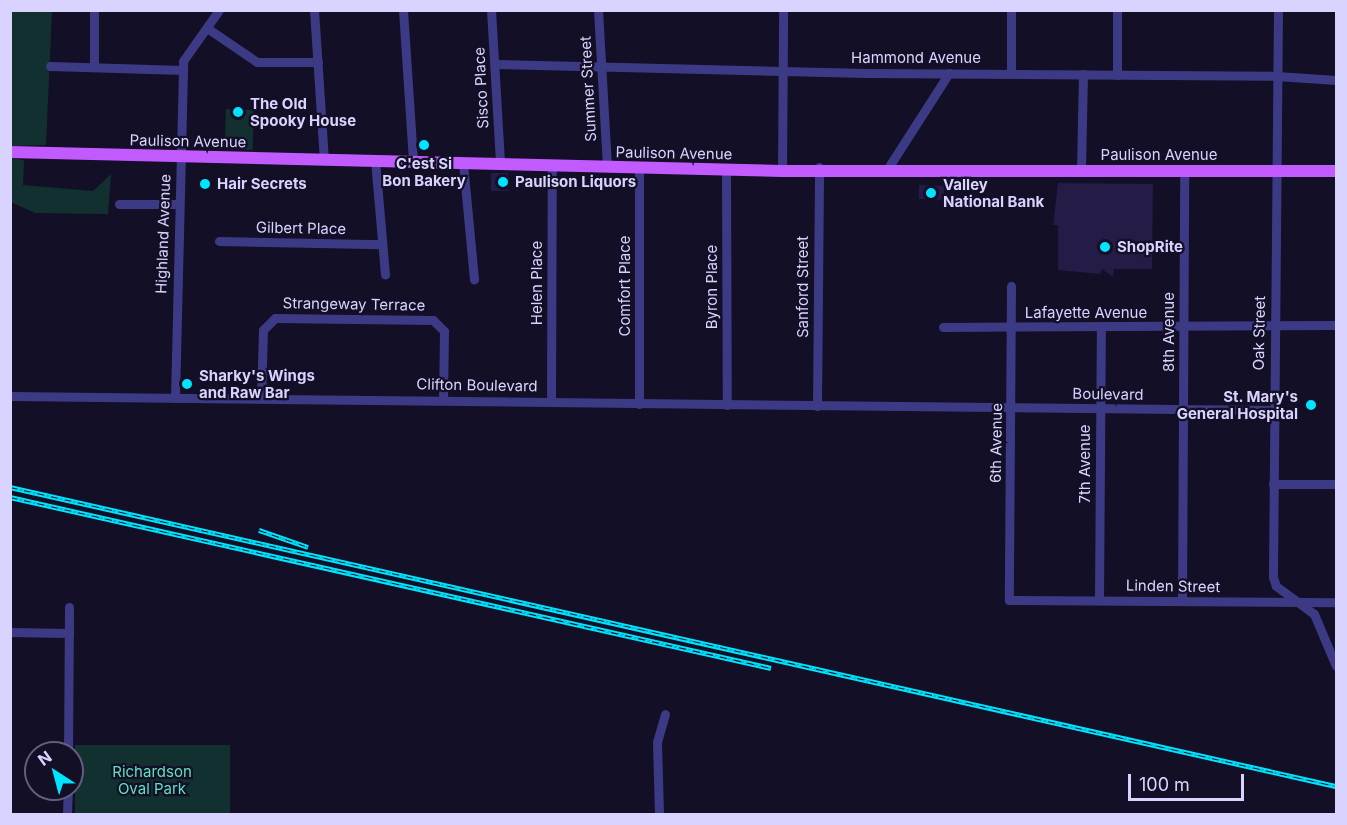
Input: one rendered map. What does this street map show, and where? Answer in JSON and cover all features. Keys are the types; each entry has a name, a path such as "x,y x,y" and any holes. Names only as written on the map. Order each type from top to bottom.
{"main road":[{"name":"Paulison Avenue","path":"10,152 782,171 819,167 1336,171"}],"street":[{"path":"94,10 94,67"},
{"name":"Highland Avenue","path":"175,398 183,61 219,10"},
{"path":"315,10 324,159"},
{"path":"403,10 413,162"},
{"name":"Sisco Place","path":"491,10 500,163"},
{"name":"Summer Street","path":"598,10 607,166"},
{"path":"782,171 783,10"},
{"path":"1011,10 1011,72"},
{"path":"1117,10 1117,75"},
{"name":"Oak Street","path":"1278,10 1273,577 1322,625 1336,666"},
{"path":"207,28 257,62 318,62"},
{"name":"Hammond Avenue","path":"495,64 783,71 1277,75 1336,80"},
{"path":"50,66 183,70"},
{"path":"888,168 949,73"},
{"path":"1081,169 1083,74"},
{"path":"375,160 385,275"},
{"path":"463,163 474,279"},
{"name":"Helen Place","path":"551,402 552,165"},
{"name":"Sanford Street","path":"817,406 819,167"},
{"name":"Comfort Place","path":"639,168 639,404"},
{"name":"Byron Place","path":"726,170 727,405"},
{"name":"8th Avenue","path":"1182,601 1184,170"},
{"path":"118,204 178,204"},
{"name":"Gilbert Place","path":"219,241 382,244"},
{"name":"6th Avenue","path":"1009,600 1011,286"},
{"name":"Strangeway Terrace","path":"261,398 263,330 275,318 433,320 444,331 443,399"},
{"name":"Lafayette Avenue","path":"943,327 1184,329 1336,325"},
{"name":"7th Avenue","path":"1099,600 1101,328"},
{"name":"Clifton Boulevard","path":"10,396 443,399 943,408"},
{"name":"Boulevard","path":"943,408 1273,410"},
{"path":"1273,484 1336,484"},
{"name":"Linden Street","path":"1009,600 1336,602"},
{"path":"68,741 69,607"},
{"path":"10,632 69,633"},
{"path":"659,814 657,742 664,714"}],"green space":[{"path":"10,11 52,11 46,145 11,146"},
{"path":"226,109 254,110 253,150 225,149"},
{"path":"10,158 24,160 23,185 93,191 111,174 108,214 35,213 11,202"},
{"name":"Richardson Oval Park","path":"84,745 230,745 230,814 75,814 75,801 84,801"}],"building":[{"name":"Paulison Liquors","path":"491,173 508,173 508,191 491,191"},
{"name":"ShopRite","path":"1058,183 1153,184 1152,269 1114,269 1113,277 1102,269 1100,274 1058,270 1058,225 1053,225"},
{"name":"Valley National Bank","path":"919,185 944,186 943,200 919,199"}],"railway":[{"path":"10,487 1336,786"},
{"path":"10,497 771,668"},
{"path":"259,530 308,547"}],"place":[{"name":"The Old Spooky House","path":"238,112"},
{"name":"C'est Si Bon Bakery","path":"424,145"},
{"name":"Paulison Liquors","path":"503,182"},
{"name":"Hair Secrets","path":"205,184"},
{"name":"Valley National Bank","path":"931,193"},
{"name":"ShopRite","path":"1105,247"},
{"name":"Sharky's Wings and Raw Bar","path":"187,384"},
{"name":"St. Mary's General Hospital","path":"1311,405"}]}
